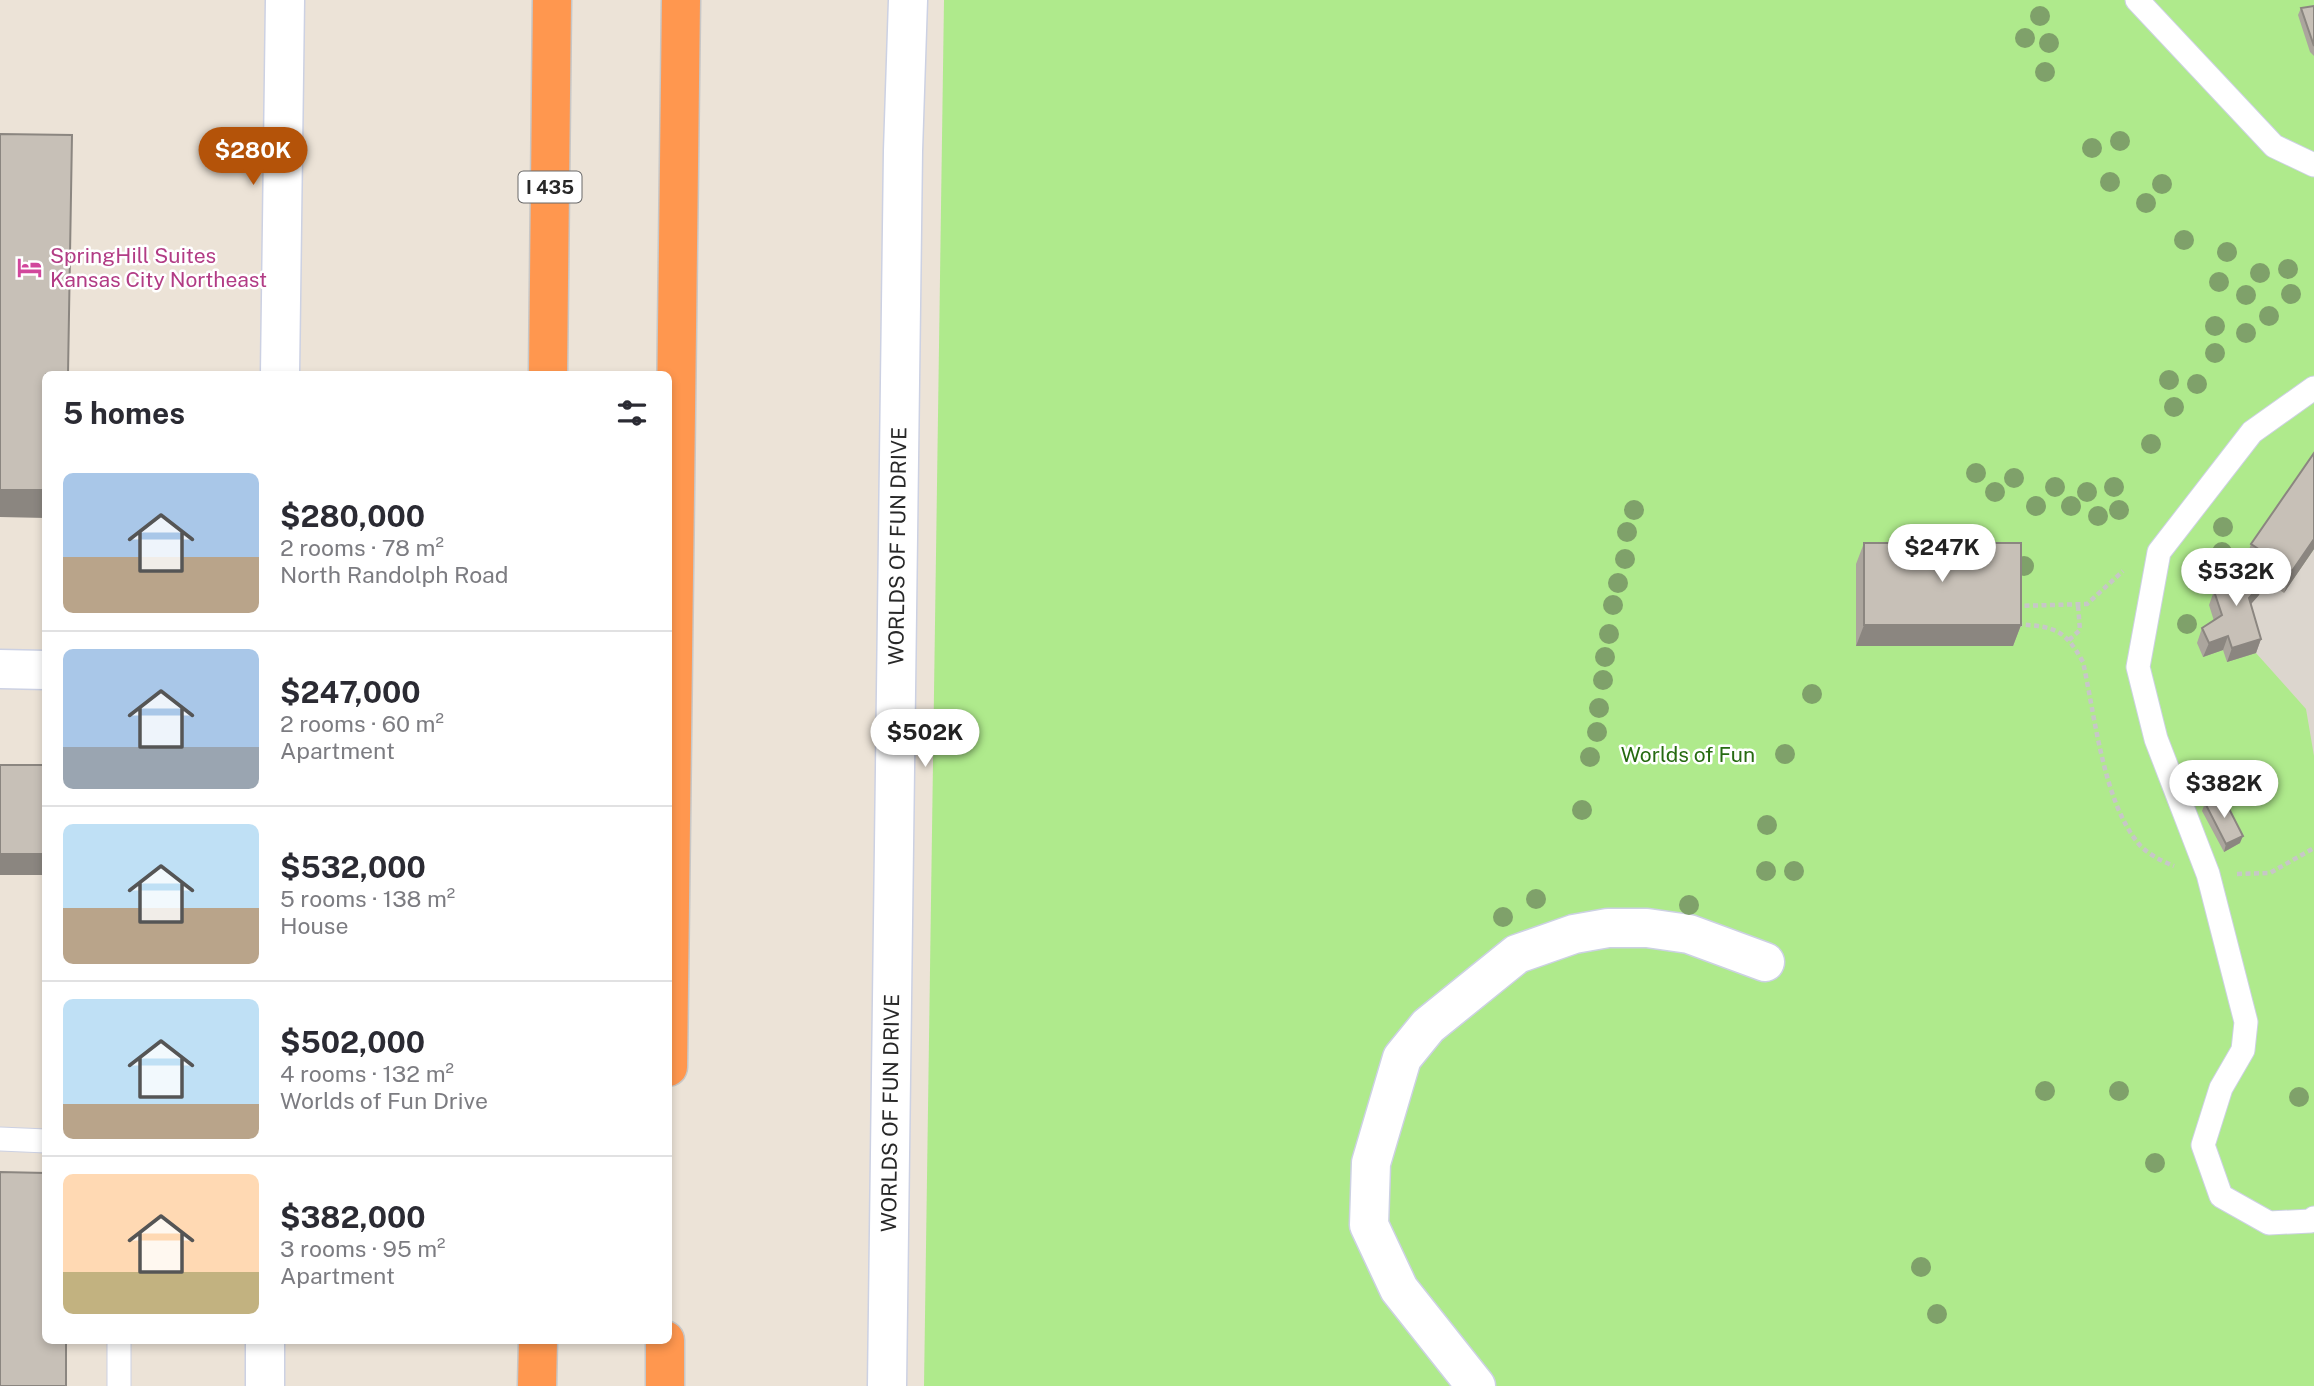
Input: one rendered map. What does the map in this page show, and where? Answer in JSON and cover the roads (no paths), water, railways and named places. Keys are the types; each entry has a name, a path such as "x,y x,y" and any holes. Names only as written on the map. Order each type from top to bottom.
{"highway":[{"name":"I 435","path":"548,371 552,0"},
{"path":"672,739 681,0"},
{"path":"537,1386 538,1344"},
{"path":"665,1344 665,1386"}],"main road":[{"path":"280,371 285,0"},
{"name":"WORLDS OF FUN DRIVE","path":"887,1386 903,151 908,0"},
{"path":"0,669 42,670"},
{"path":"1476,1386 1399,1289 1369,1225 1371,1163 1402,1058 1428,1026 1517,954 1574,933 1608,928 1647,928 1689,933 1765,962"},
{"path":"265,1344 265,1386"}],"lane":[{"path":"2137,0 2274,146 2314,165"},
{"path":"2314,388 2252,432 2160,552 2138,667 2156,739 2207,874 2246,1022 2243,1050 2221,1088 2203,1145 2221,1196 2269,1223 2311,1221 2314,1218"},
{"path":"0,1139 42,1140"},
{"path":"119,1344 119,1386"}],"place":[{"name":"SpringHill Suites Kansas City Northeast","path":"30,268"}],"park label":[{"name":"Worlds of Fun","path":"1688,755"}]}
